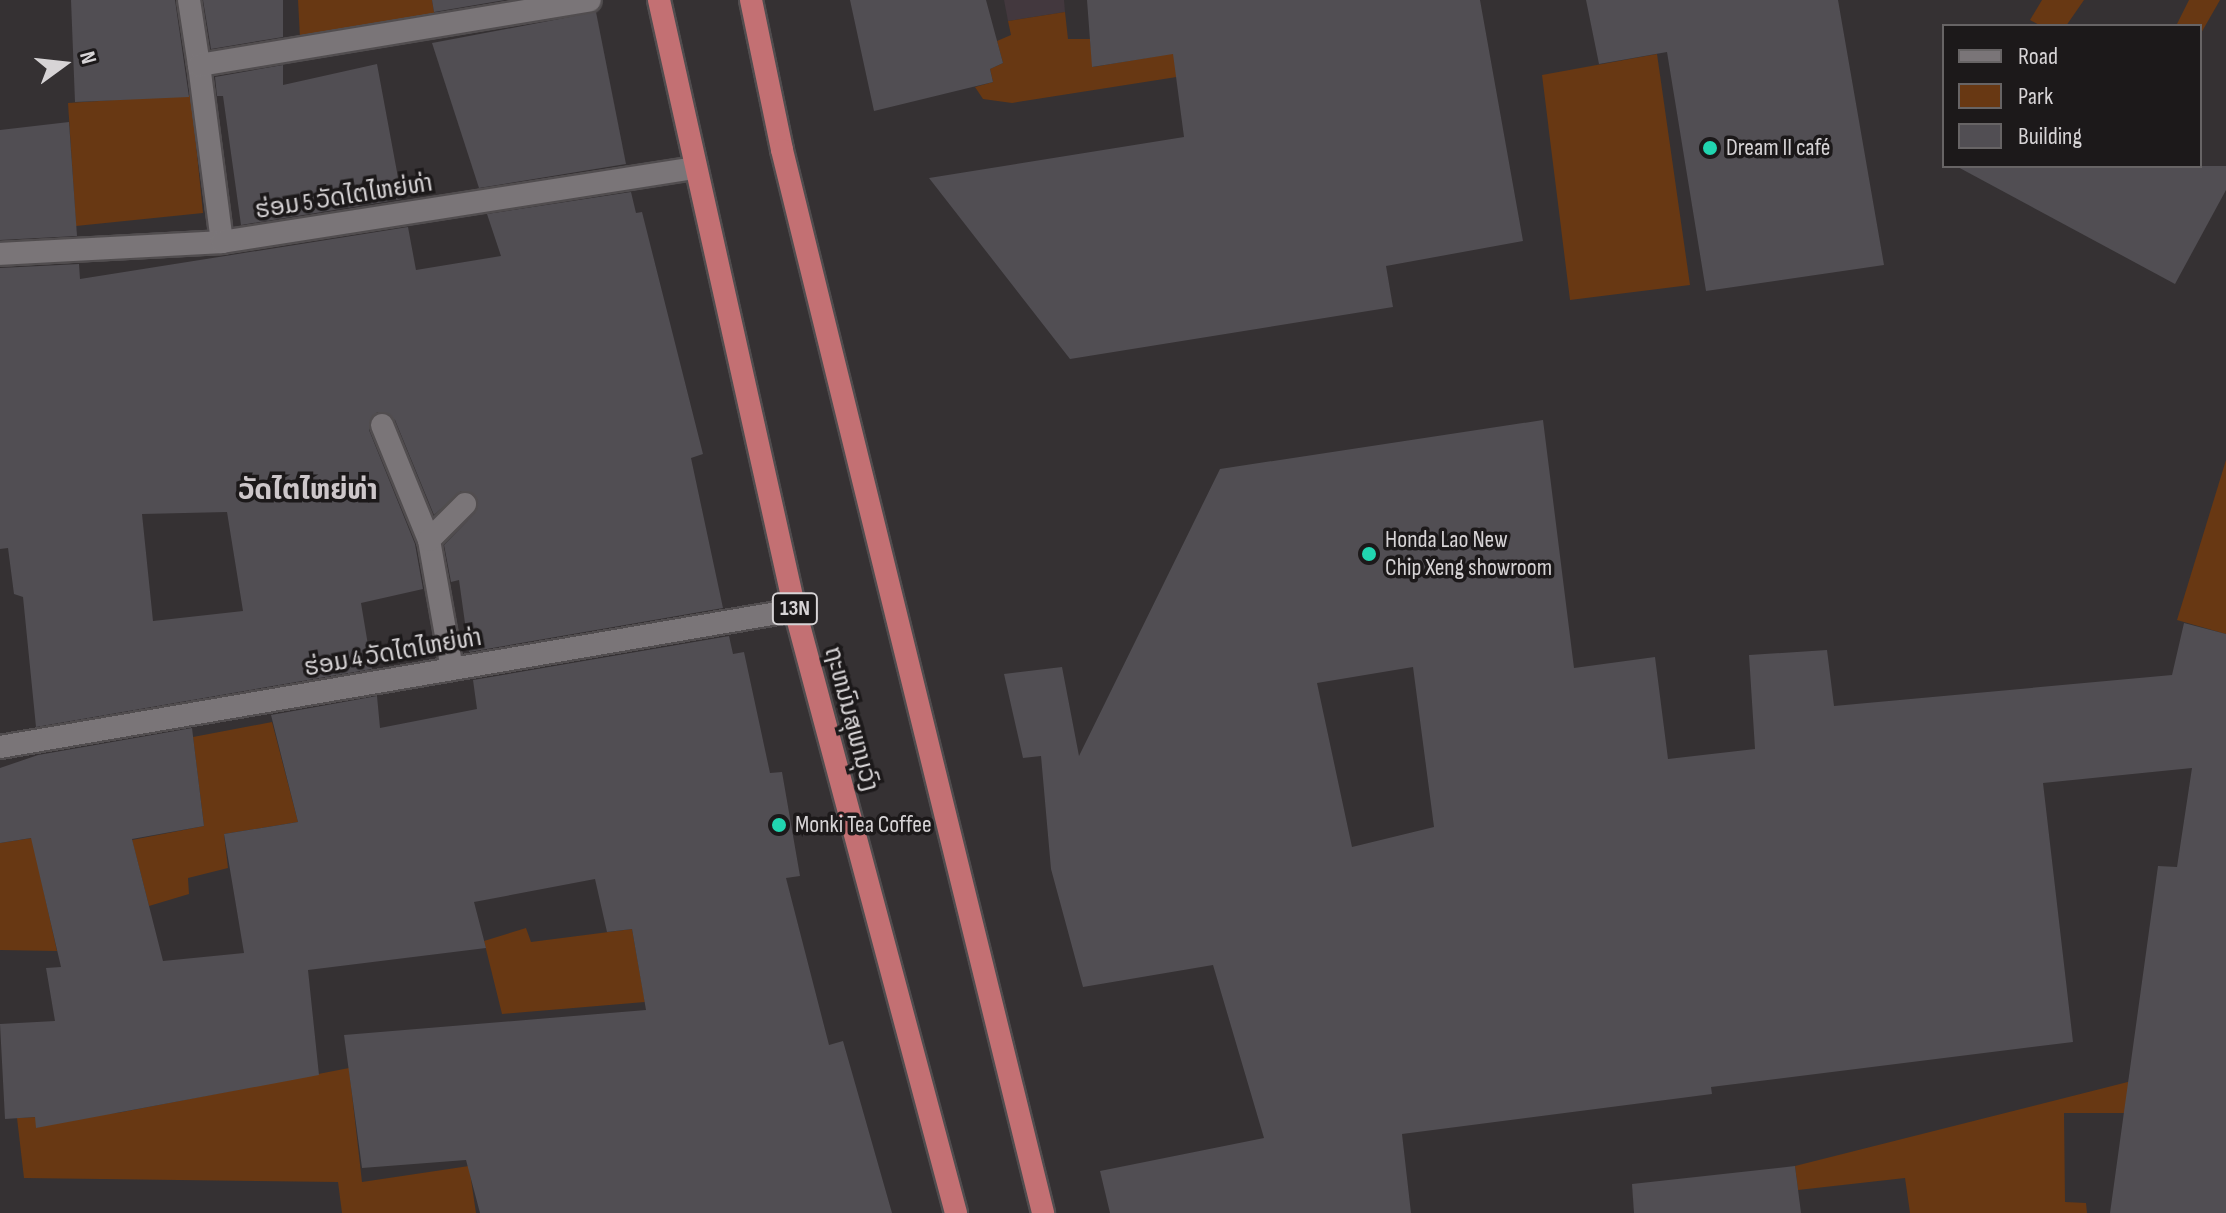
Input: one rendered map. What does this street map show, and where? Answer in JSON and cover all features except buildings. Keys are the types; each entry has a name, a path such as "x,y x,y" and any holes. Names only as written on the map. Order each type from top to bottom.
{"highway":[{"name":"ຖະຫນົນສຸພານຸວົງ","path":"659,0 693,168 795,610 956,1213"},
{"path":"751,0 782,150 1043,1213"}],"street":[{"path":"189,0 222,242"},
{"path":"199,65 590,0"},
{"name":"ຮ່ອມ 5 ວັດໄຕໄຫຍ່ທ່າ","path":"0,254 222,242 693,168"},
{"path":"382,425 429,540 452,669"},
{"path":"429,540 465,504"},
{"name":"ຮ່ອມ 4 ວັດໄຕໄຫຍ່ທ່າ","path":"0,747 795,610"}],"shaded area":[{"path":"1004,0 1064,0 1065,12 1008,21"}],"green space":[{"path":"298,0 432,0 435,17 300,38"},
{"path":"2042,0 2084,0 2067,24 2037,24 2030,20"},
{"path":"2189,0 2220,0 2202,32 2202,24 2177,24"},
{"path":"1065,12 1068,39 1090,39 1093,67 1163,55 1161,25 1368,47 1012,103 983,99 975,87 993,82 990,69 1003,63 997,41 1011,35 1008,21"},
{"path":"1657,54 1690,285 1570,300 1542,75"},
{"path":"191,95 203,213 76,226 68,103"},
{"path":"2226,460 2226,634 2177,620"},
{"path":"272,722 298,822 224,834 228,868 188,878 189,894 149,906 132,840 204,826 193,737"},
{"path":"32,838 57,951 0,950 0,843"},
{"path":"526,928 531,942 632,929 645,1002 502,1014 484,941"},
{"path":"2187,1067 2135,1113 2064,1113 2065,1202 2086,1203 2087,1213 1910,1213 1905,1178 1798,1190 1795,1166"},
{"path":"349,1068 362,1182 469,1166 476,1213 342,1213 338,1182 24,1178 17,1118 117,1113"}],"place":[{"name":"Dream II café","path":"1710,148"},
{"name":"Honda Lao New Chip Xeng showroom","path":"1369,554"},
{"name":"Monki Tea Coffee","path":"779,825"}],"district":[{"name":"ວັດໄຕໄຫຍ່ທ່າ","path":"308,491"}]}
